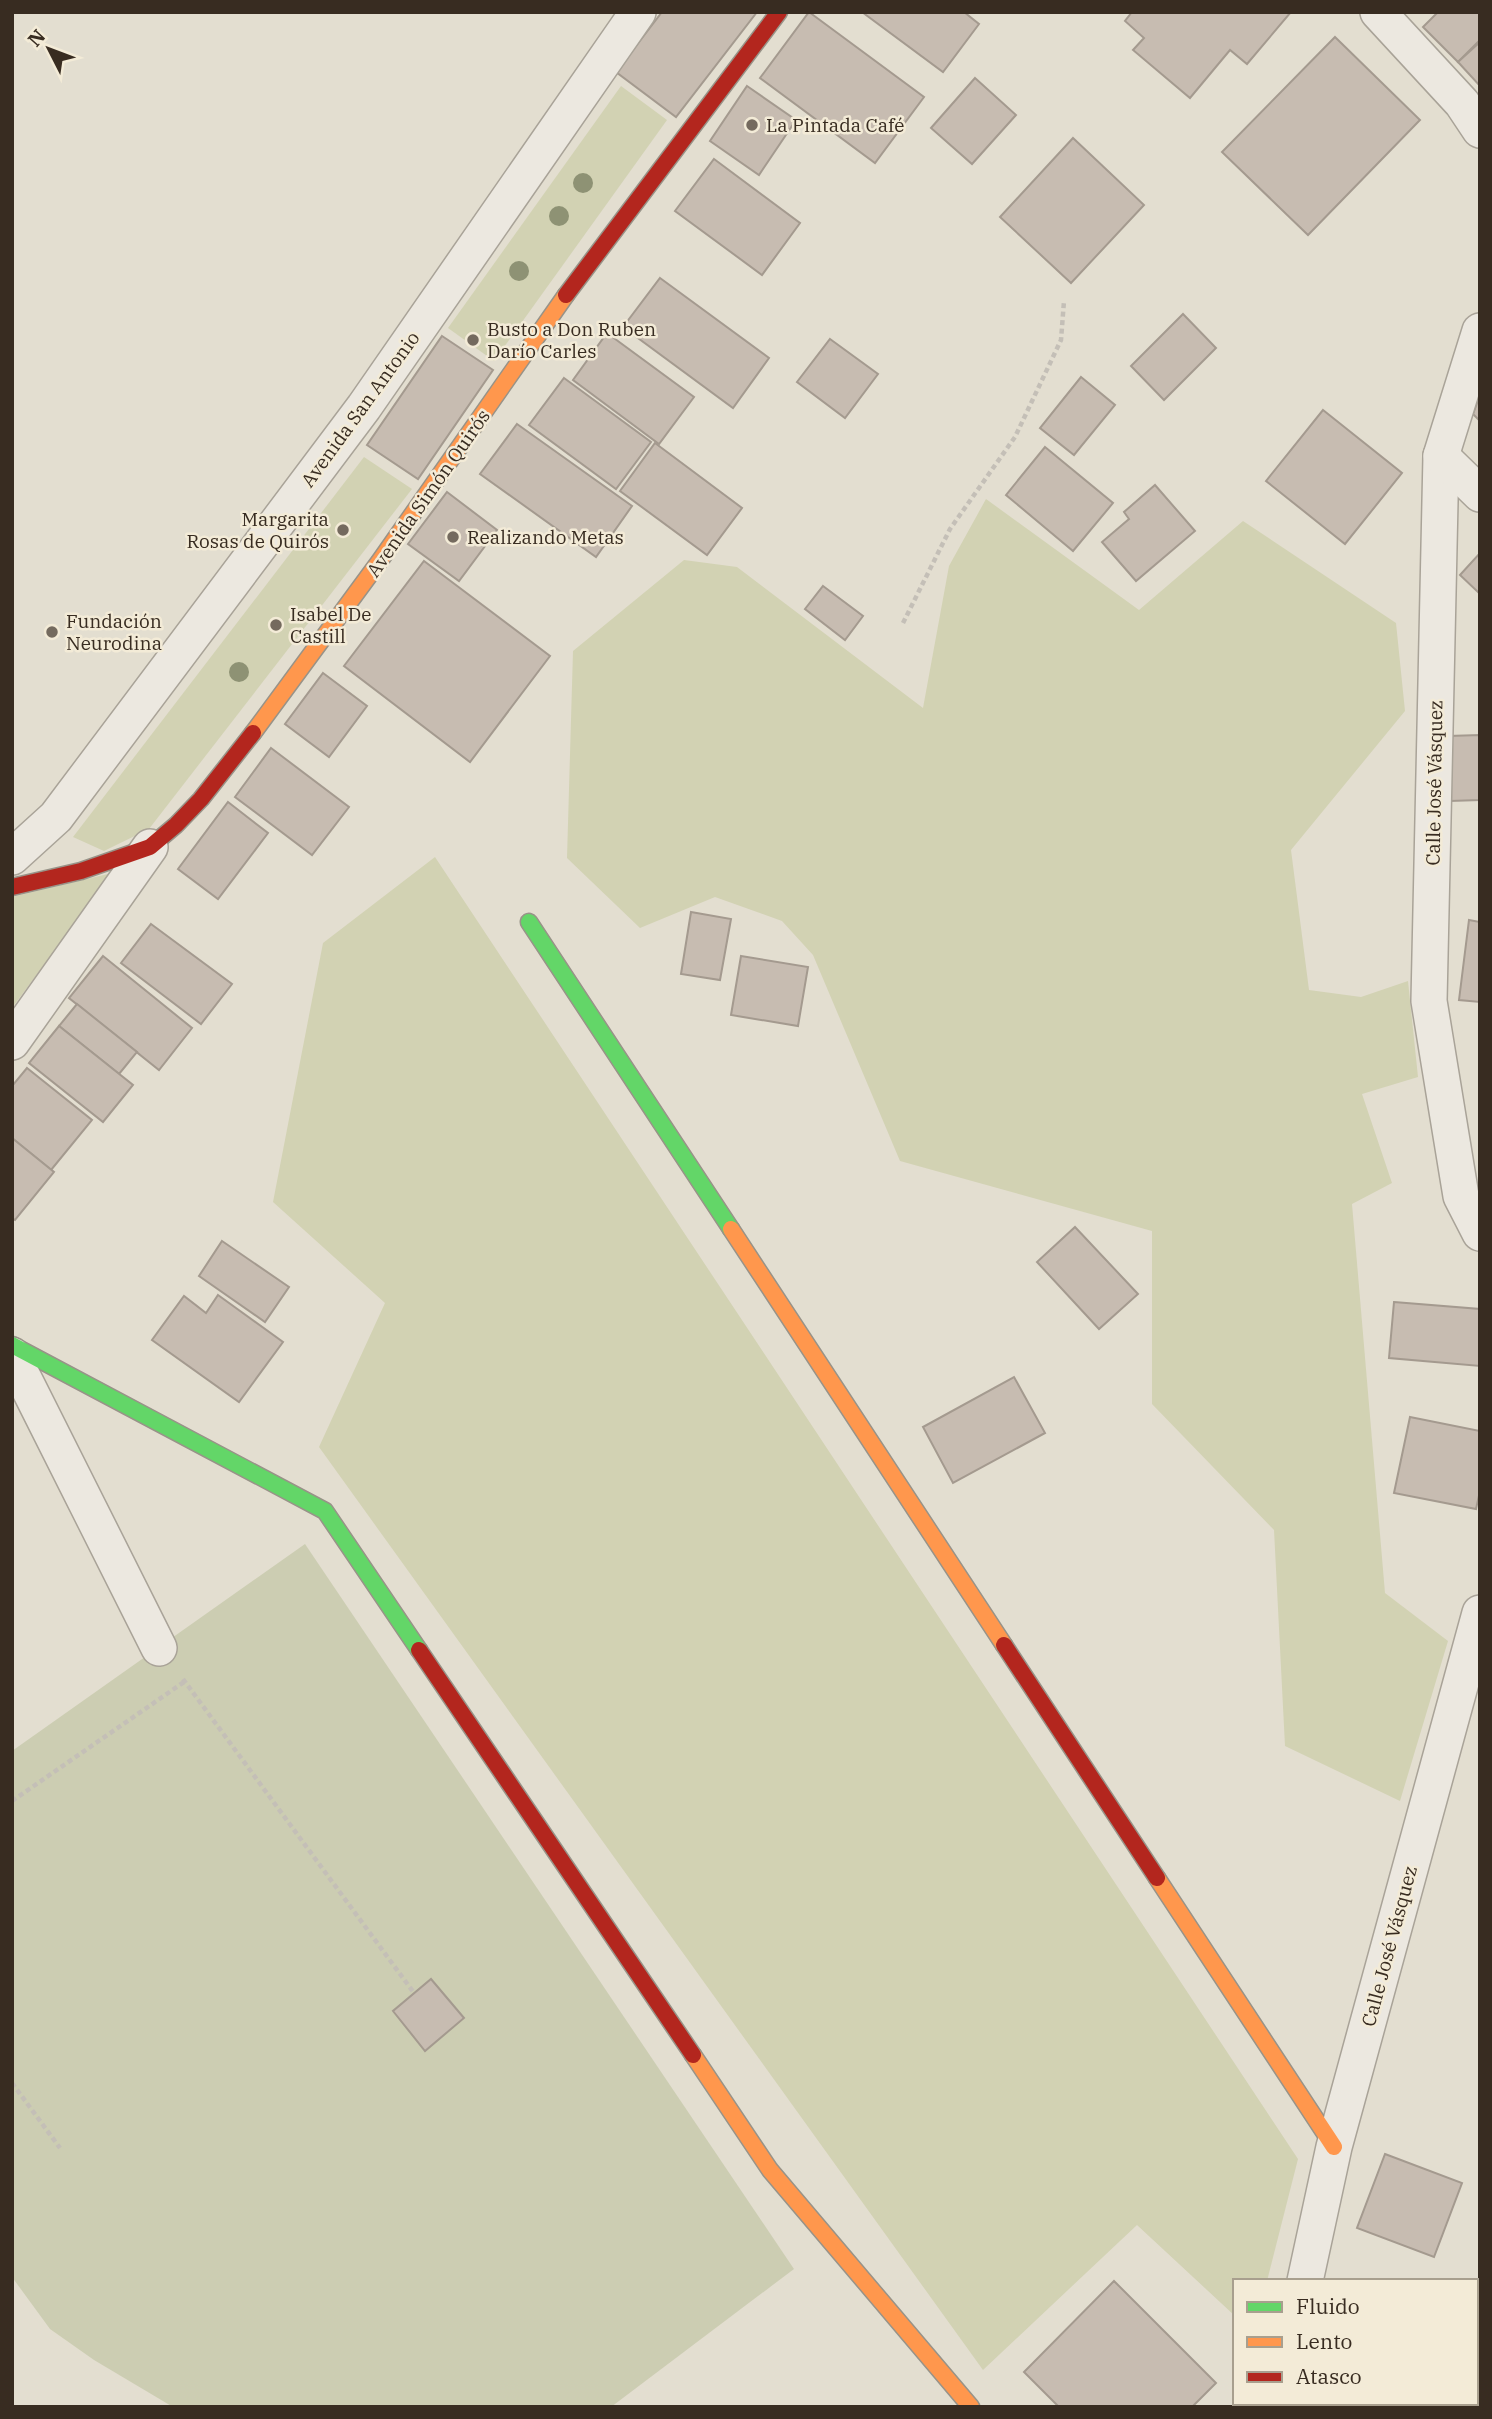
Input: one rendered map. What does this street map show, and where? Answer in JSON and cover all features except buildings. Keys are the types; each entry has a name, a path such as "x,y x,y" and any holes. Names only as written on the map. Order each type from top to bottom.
{"street":[{"name":"Avenida San Antonio","path":"12,857 56,817 364,407 638,12"},
{"name":"Avenida Simón Quirós","path":"12,887 81,871 150,846 176,825 201,799 283,694 379,562 581,274 779,12"},
{"path":"1378,12 1462,103 1480,130"},
{"name":"Calle José Vásquez","path":"1480,331 1441,456 1429,1001 1461,1196 1480,1233"},
{"path":"1441,456 1480,494"},
{"path":"12,1042 150,846"},
{"path":"529,922 1334,2147"},
{"path":"12,1345 326,1511 769,2170 971,2407"},
{"path":"12,1355 159,1648"},
{"name":"Calle José Vásquez","path":"1305,2279 1334,2147 1480,1613"}],"path":[{"path":"903,623 950,529 1015,437 1061,340 1065,300"},
{"path":"159,1648 414,1993"},
{"path":"12,1801 185,1682"},
{"path":"12,2083 60,2148"}],"green space":[{"path":"621,86 667,120 494,361 448,328"},
{"path":"364,457 412,489 149,829 104,851 73,837"},
{"path":"986,499 1139,610 1243,521 1396,623 1405,711 1291,850 1309,990 1361,997 1408,981 1418,1077 1362,1094 1392,1183 1352,1204 1385,1593 1448,1641 1400,1801 1285,1746 1274,1530 1152,1404 1152,1231 900,1161 813,955 782,921 715,897 640,928 567,858 573,651 684,560 737,567 923,708 949,566"},
{"path":"435,857 1298,2159 1268,2279 1233,2279 1233,2314 1137,2225 983,2370 319,1447 385,1303 273,1202 323,943"},
{"path":"112,873 12,1008 12,897"},
{"path":"305,1544 794,2269 611,2407 173,2407 94,2360 50,2329 12,2277 12,1751"}],"traffic: fast":[{"path":"529,922 731,1229"},
{"path":"12,1345 325,1511 419,1650"}],"traffic: slow":[{"path":"253,733 379,562 566,295"},
{"path":"731,1229 1004,1645"},
{"path":"1157,1878 1334,2147"},
{"path":"693,2055 770,2170 971,2407"}],"traffic: jam":[{"path":"566,295 779,12"},
{"path":"12,887 81,871 150,847 201,799 253,733"},
{"path":"1004,1645 1157,1878"},
{"path":"419,1650 693,2055"}],"place":[{"name":"La Pintada Café","path":"752,125"},
{"name":"Busto a Don Ruben Darío Carles","path":"473,340"},
{"name":"Margarita Rosas de Quirós","path":"343,530"},
{"name":"Realizando Metas","path":"453,537"},
{"name":"Isabel De Castill","path":"276,625"},
{"name":"Fundación Neurodina","path":"52,632"}]}
